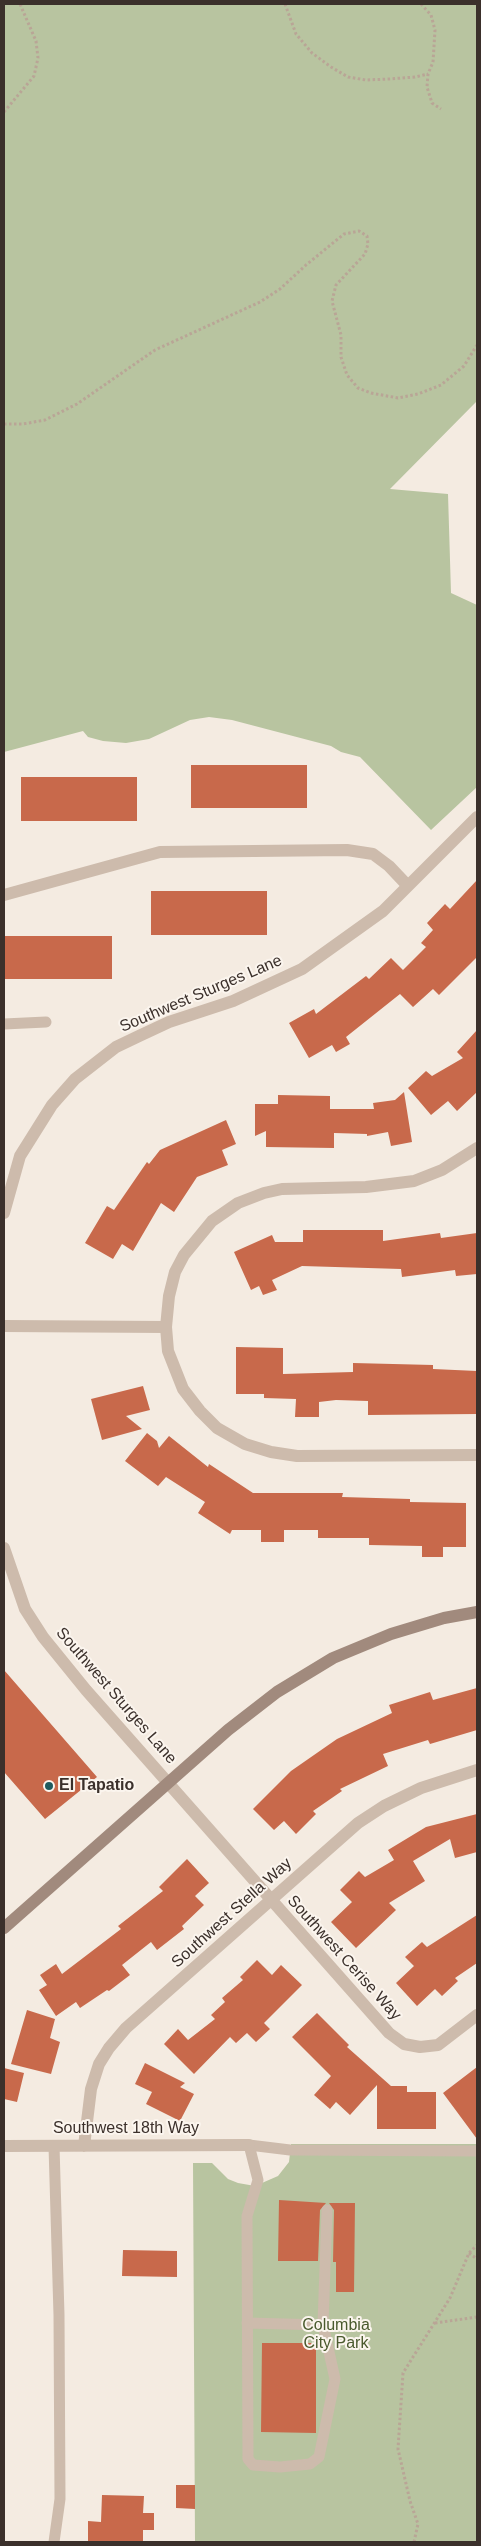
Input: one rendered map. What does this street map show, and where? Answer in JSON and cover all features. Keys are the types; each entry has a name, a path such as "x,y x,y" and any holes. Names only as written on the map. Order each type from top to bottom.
{"main road":[{"path":"4,1928 251,1710 312,1670 391,1634 444,1618 477,1612"}],"street":[{"name":"Southwest Sturges Lane","path":"4,1213 20,1156 52,1105 75,1079 116,1047 169,1022 233,1001 302,969 383,911 407,885 477,818"},
{"path":"4,895 160,852 347,850 373,854 389,866 407,885"},
{"path":"477,1148 442,1170 414,1181 366,1187 282,1189 264,1193 238,1203 212,1221 184,1255 175,1272 169,1296 166,1327 168,1352 183,1389 217,1428 245,1444 271,1452 298,1456 477,1456"},
{"path":"4,1326 166,1327"},
{"name":"Southwest Sturges Lane","path":"4,1548 25,1609 43,1637 86,1690 168,1782"},
{"name":"Southwest Stella Way","path":"84,2146 90,2089 109,2048 126,2028 358,1823 384,1806 421,1788 477,1770"},
{"name":"Southwest Cerise Way","path":"168,1782 389,2033 404,2044 420,2047 438,2045 477,2015"},
{"name":"Southwest 18th Way","path":"4,2146 249,2145"}],"lane":[{"path":"4,1024 46,1022"},
{"path":"327,2210 323,2325 335,2379 319,2456 310,2464 280,2467 253,2465 248,2460 247,2216 258,2180 249,2145 290,2150 477,2152"},
{"path":"54,2146 59,2315 60,2499 54,2542"},
{"path":"247,2323 323,2325"}],"path":[{"path":"4,112 34,76 38,58 36,41 20,4"},
{"path":"285,4 296,34 312,53 348,76 366,80 428,74"},
{"path":"422,4 431,15 435,30 433,62 428,74 427,87 432,103 441,109"},
{"path":"4,424 23,424 45,420 77,404 155,350 260,302 280,289 344,234 359,231 367,236 368,244 365,254 336,284 332,302 342,335 341,357 347,375 358,388 371,394 398,398 418,394 441,385 464,366 477,345"},
{"path":"414,2542 418,2524 410,2500 398,2449 403,2373 450,2298 469,2253 477,2246"},
{"path":"469,2253 477,2259"},
{"path":"435,2324 477,2317"}],"green space":[{"path":"4,4 477,4 477,401 390,489 448,494 451,593 477,605 477,787 431,830 360,757 341,752 331,746 232,720 209,717 190,720 149,739 126,743 103,741 88,737 83,731 4,752"},
{"name":"Columbia City Park","path":"291,2144 477,2144 477,2542 195,2542 193,2163 212,2163 228,2179 255,2186 278,2176 289,2162"}],"building":[{"path":"191,765 307,765 307,808 191,808"},
{"path":"21,777 137,777 137,821 21,821"},
{"path":"477,880 477,957 439,995 433,989 413,1007 400,994 346,1037 350,1044 336,1052 332,1045 309,1058 289,1023 314,1009 316,1014 366,976 369,979 391,958 403,970 426,947 421,943 433,930 427,923 445,904 450,909"},
{"path":"151,891 267,891 267,935 151,935"},
{"path":"4,936 112,936 112,979 4,979"},
{"path":"477,1030 477,1092 457,1111 448,1101 431,1115 408,1088 426,1071 432,1076 463,1058 457,1052"},
{"path":"404,1092 412,1142 391,1146 388,1132 367,1136 367,1134 334,1133 334,1148 266,1147 266,1131 255,1136 255,1104 278,1104 278,1095 330,1096 330,1109 374,1109 373,1103 395,1100"},
{"path":"226,1120 236,1144 222,1150 228,1165 197,1177 174,1212 161,1203 133,1251 122,1244 113,1259 85,1243 107,1206 114,1210 147,1162 149,1164 160,1150"},
{"path":"303,1230 383,1230 383,1241 440,1233 441,1238 477,1233 477,1274 456,1276 455,1270 402,1277 401,1269 302,1266 272,1280 277,1290 263,1295 259,1286 251,1290 234,1252 272,1235 275,1242 303,1242"},
{"path":"236,1347 283,1348 283,1374 353,1372 353,1363 433,1365 433,1369 477,1371 477,1414 368,1415 368,1401 336,1400 319,1402 319,1417 295,1417 296,1399 264,1398 264,1394 236,1394"},
{"path":"143,1386 150,1410 126,1416 142,1429 102,1440 91,1399"},
{"path":"147,1433 157,1441 159,1448 169,1436 208,1467 209,1464 253,1493 343,1493 342,1497 410,1499 410,1502 466,1503 466,1547 443,1547 443,1557 422,1557 422,1546 369,1545 369,1538 318,1538 318,1530 284,1530 284,1542 261,1542 261,1530 232,1530 230,1534 198,1513 205,1502 166,1477 158,1486 125,1461"},
{"path":"4,1670 97,1777 45,1819 4,1772"},
{"path":"477,1688 477,1730 430,1744 428,1740 383,1754 388,1766 340,1789 342,1791 313,1811 316,1814 296,1834 284,1821 274,1830 253,1809 291,1771 337,1739 392,1713 389,1705 430,1692 433,1700"},
{"path":"477,1814 477,1852 455,1858 450,1839 413,1861 425,1881 389,1903 396,1910 356,1948 331,1922 352,1902 340,1890 359,1871 365,1877 394,1860 388,1850 426,1827"},
{"path":"187,1859 209,1883 195,1896 204,1905 182,1926 184,1929 157,1950 151,1942 122,1965 130,1975 109,1991 107,1990 80,2008 76,2002 56,2016 39,1990 47,1985 40,1975 56,1964 62,1974 121,1929 118,1926 163,1891 159,1887"},
{"path":"477,1915 477,1963 455,1978 458,1981 442,1996 435,1989 417,2006 396,1983 414,1966 405,1957 422,1942 427,1947"},
{"path":"257,1960 272,1975 281,1965 302,1985 264,2023 270,2029 256,2042 247,2033 236,2043 230,2037 194,2074 164,2044 178,2029 188,2040 215,2019 211,2015 225,2002 222,1998 243,1980 240,1977"},
{"path":"27,2010 55,2019 50,2038 60,2042 51,2074 11,2064"},
{"path":"317,2013 349,2045 347,2047 391,2086 407,2086 407,2092 436,2092 436,2129 377,2129 377,2085 350,2115 336,2102 330,2109 314,2095 331,2076 292,2037"},
{"path":"145,2063 185,2083 180,2087 194,2094 180,2121 146,2104 152,2092 135,2084"},
{"path":"477,2067 477,2139 443,2093"},
{"path":"4,2068 24,2073 17,2102 4,2099"},
{"path":"279,2200 326,2203 320,2210 318,2261 278,2261"},
{"path":"329,2203 355,2203 354,2292 336,2292 336,2262 333,2262 334,2210"},
{"path":"123,2250 177,2251 177,2277 122,2276"},
{"path":"262,2343 316,2343 316,2433 261,2432"},
{"path":"176,2485 195,2485 195,2509 176,2508"},
{"path":"102,2495 144,2496 143,2513 154,2513 154,2530 143,2530 143,2542 88,2542 88,2521 101,2522"}],"place":[{"name":"El Tapatio","path":"49,1786"}]}
